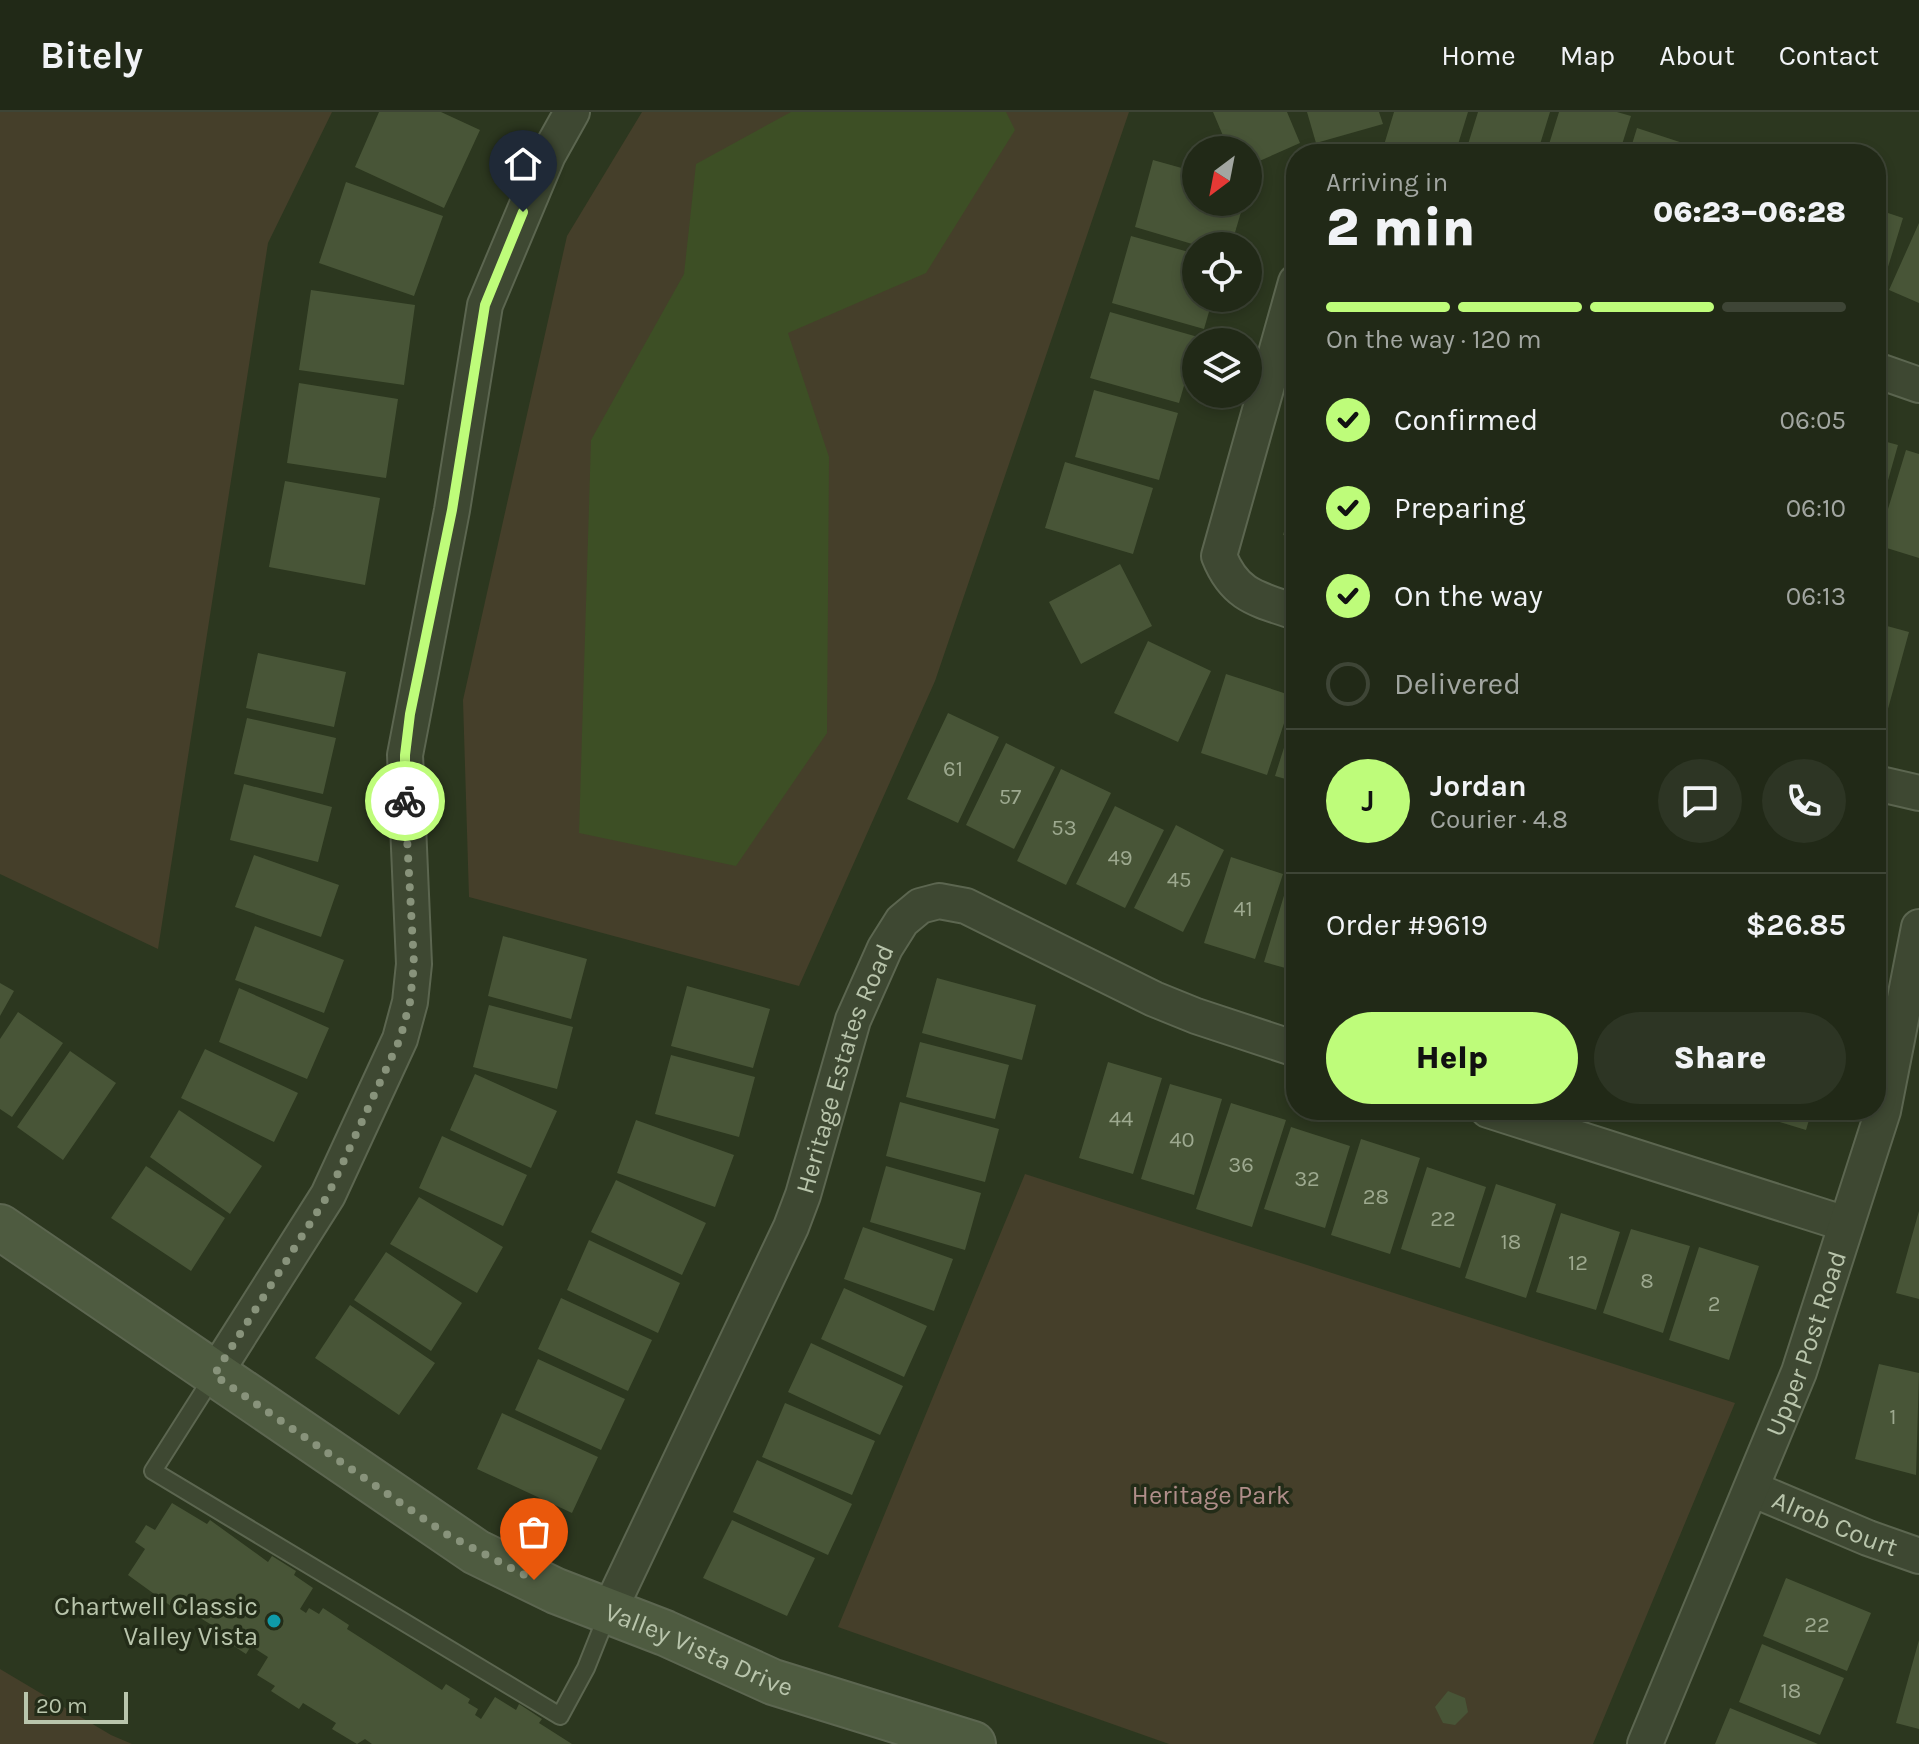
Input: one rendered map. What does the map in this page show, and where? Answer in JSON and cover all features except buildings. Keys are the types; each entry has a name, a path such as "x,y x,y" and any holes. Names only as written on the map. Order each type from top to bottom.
{"street":[{"path":"214,1375 328,1195 400,1039 410,1002 414,964 405,755 452,510 485,305 548,155 572,112"},
{"path":"1286,318 1219,556 1228,580 1249,596 1286,609"},
{"path":"1886,373 1919,385"},
{"path":"1886,785 1919,793"},
{"name":"Heritage Estates Road","path":"609,1611 791,1227 866,987 902,921 920,906 939,901 966,906 1168,1005 1286,1046"},
{"name":"Upper Post Road","path":"1886,1096 1919,927"},
{"path":"1519,1120 1846,1224"},
{"name":"Upper Post Road","path":"1645,1744 1799,1372 1880,1120"},
{"name":"Valley Vista Drive","path":"0,1227 446,1534 556,1591 773,1682 973,1744"},
{"name":"Alrob Court","path":"1752,1489 1919,1556"}],"lane":[{"path":"214,1375 153,1471 560,1716 586,1668 609,1611"}],"green space":[{"path":"0,112 332,112 268,243 158,949 0,874"},
{"path":"642,112 1129,112 935,681 799,986 469,897 463,700 567,236"},
{"name":"Heritage Park","path":"1025,1174 1735,1403 1593,1744 1169,1744 838,1627"},
{"path":"0,1669 111,1735 132,1744 0,1744"}],"shaded area":[{"path":"791,112 1006,112 1015,130 926,273 788,333 829,457 827,733 736,866 579,833 591,440 684,274 696,164"}],"way so far":[{"path":"405,801 414,964 410,1002 400,1039 328,1195 214,1375 446,1534 534,1580"}],"place":[{"name":"Chartwell Classic Valley Vista","path":"274,1621"}],"route":[{"path":"405,801 405,755 410,714 452,510 485,305 523,212"}]}
